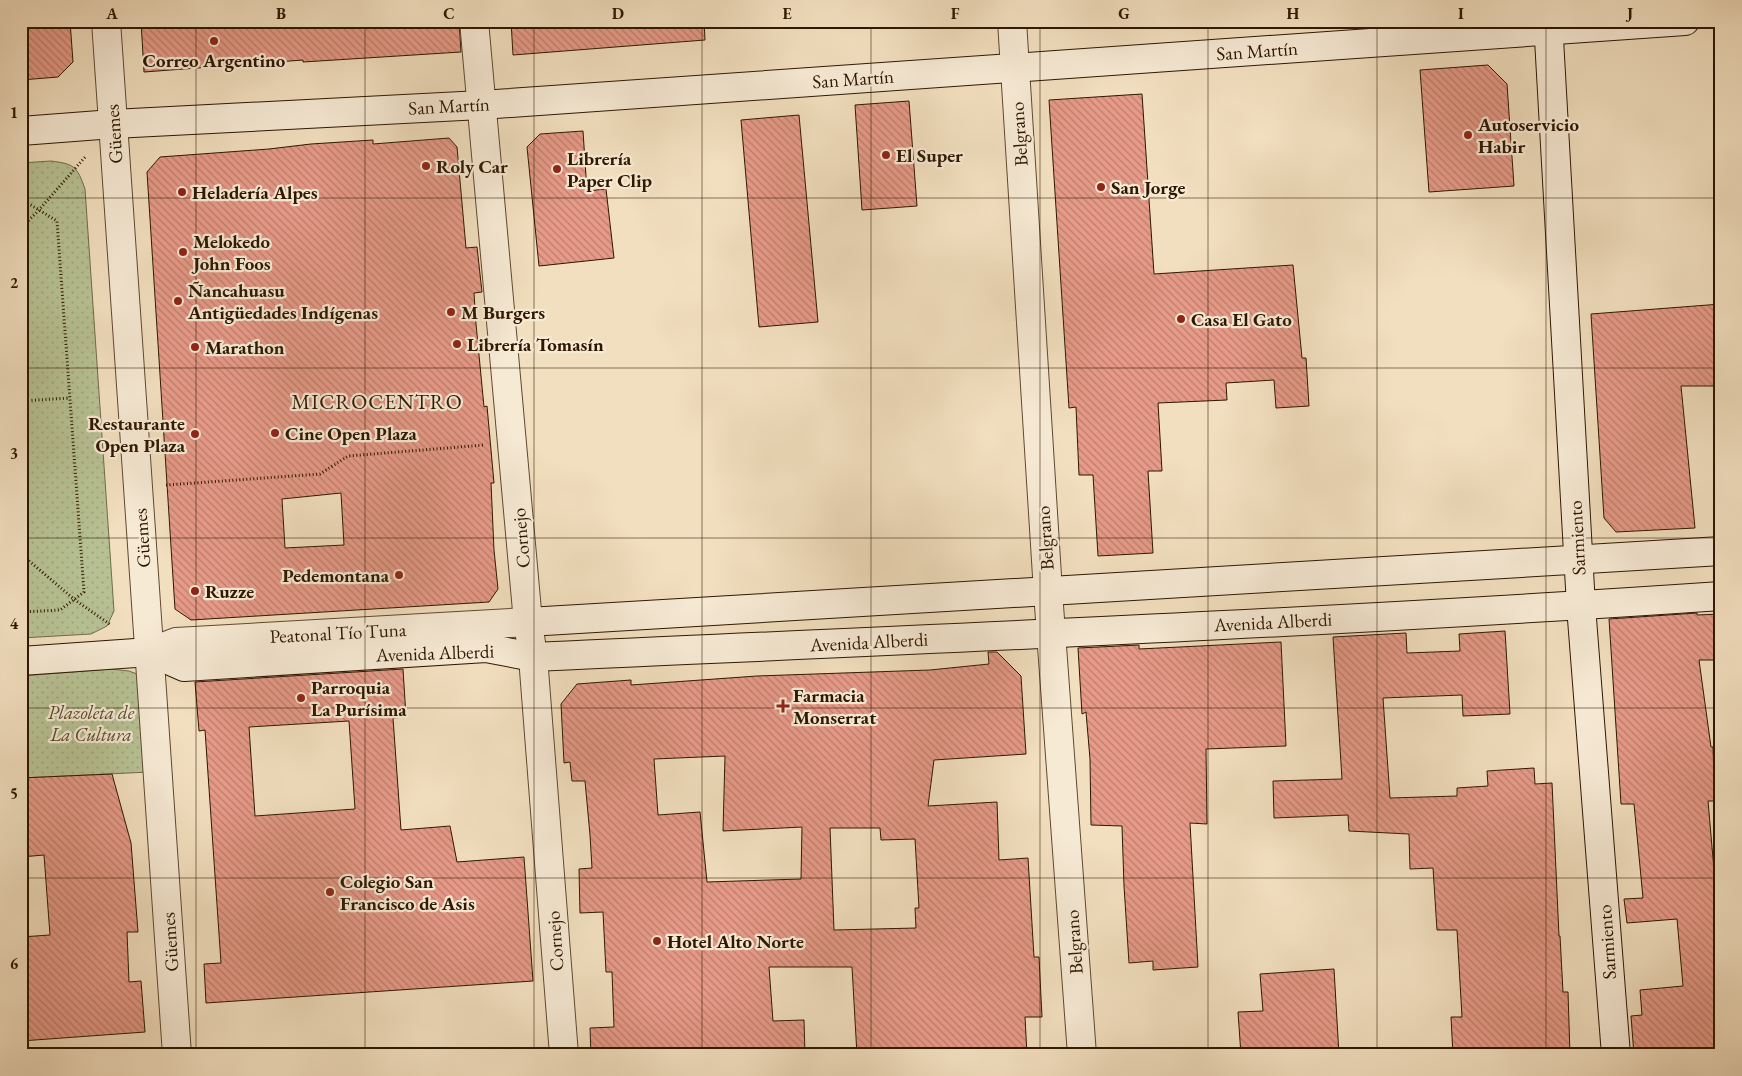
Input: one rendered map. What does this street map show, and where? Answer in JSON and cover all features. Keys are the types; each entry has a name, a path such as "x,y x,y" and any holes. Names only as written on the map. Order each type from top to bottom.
{"street":[{"name":"Güemes","path":"106,21 178,1055"},
{"name":"Cornejo","path":"474,21 528,622 533,657 564,1055"},
{"name":"Belgrano","path":"1012,21 1048,592 1082,1055"},
{"name":"San Martín","path":"21,131 114,124 481,105 1015,68 1548,26 1685,21"},
{"name":"Sarmiento","path":"1548,26 1581,606 1616,1055"},
{"name":"Avenida Alberdi","path":"528,622 1721,552"},
{"name":"Avenida Alberdi","path":"21,662 150,652 184,667 486,648 533,657 1581,606 1721,596"},
{"name":"Peatonal Tío Tuna","path":"150,652 176,642 528,622"}],"path":[{"path":"21,228 114,124"},
{"path":"21,202 26,202 57,221 84,592 60,610 21,612"},
{"path":"21,402 71,398"},
{"path":"138,487 320,474 348,456 512,442"},
{"path":"21,554 75,600 112,626"}],"green space":[{"path":"51,161 65,163 74,168 80,175 85,189 114,611 107,626 91,634 21,638 21,163"},
{"name":"Plazoleta de La Cultura","path":"111,669 137,674 150,772 21,778 21,676"}],"building":[{"path":"21,21 70,21 73,62 58,77 21,80"},
{"path":"141,21 459,21 461,52 303,62 303,60 144,72"},
{"path":"511,21 704,21 705,40 513,55"},
{"name":"Autoservicio Habir","path":"1488,65 1507,84 1514,186 1429,192 1420,70"},
{"path":"1142,94 1154,274 1293,265 1302,358 1306,358 1309,406 1276,408 1274,380 1226,383 1227,400 1158,403 1162,471 1148,471 1153,553 1098,556 1093,475 1079,475 1076,407 1069,408 1049,100"},
{"name":"El Super","path":"909,101 917,206 862,210 855,105"},
{"path":"799,115 818,322 759,327 741,120"},
{"path":"583,131 587,191 606,189 614,258 539,266 527,147 540,134"},
{"path":"449,138 457,147 466,248 477,247 482,292 474,293 484,407 487,406 494,483 491,483 498,589 489,602 191,620 175,609 147,172 160,157 373,140 373,144","holes":["341,493 344,545 285,548 282,499"]},
{"path":"1721,304 1721,386 1681,386 1695,528 1616,532 1604,518 1591,314"},
{"path":"1697,613 1697,615 1721,614 1721,660 1699,660 1711,747 1713,747 1715,801 1708,801 1714,870 1721,869 1721,1055 1634,1055 1631,1016 1642,1015 1640,990 1683,986 1677,919 1627,923 1624,899 1643,898 1634,804 1621,804 1609,619"},
{"path":"1505,631 1510,714 1463,716 1462,695 1383,698 1390,798 1457,796 1457,788 1488,786 1487,771 1534,768 1535,784 1552,783 1559,936 1563,992 1568,992 1570,1055 1453,1055 1451,1017 1462,1017 1457,930 1437,930 1433,868 1410,869 1409,834 1349,831 1348,815 1274,818 1273,781 1342,779 1333,637 1406,633 1407,653 1460,651 1459,634"},
{"path":"1281,642 1286,746 1206,749 1207,824 1190,823 1198,967 1153,970 1153,961 1129,963 1122,826 1091,825 1090,759 1086,712 1082,714 1078,648 1139,645 1139,649"},
{"path":"988,652 997,652 1021,676 1026,754 934,760 928,806 997,802 999,860 1028,858 1034,957 1039,957 1042,1017 1025,1017 1027,1055 857,1055 852,967 769,967 773,1021 804,1020 805,1055 591,1055 590,1028 614,1027 612,972 606,972 603,912 580,913 579,869 592,868 590,835 585,781 572,781 570,762 564,763 561,704 577,684 631,680 631,685 757,676 930,670 989,664","holes":["725,756 723,831 802,827 801,879 707,882 700,812 658,815 654,759","830,828 880,828 881,840 915,839 919,908 915,908 916,928 834,930"]},
{"path":"403,669 406,717 393,718 401,830 450,826 457,862 524,857 533,981 206,1003 204,964 221,963 205,730 199,731 195,682","holes":["349,721 355,809 255,816 249,727"]},
{"path":"112,774 131,843 138,932 127,932 129,982 141,981 145,1032 21,1041 21,937 50,935 44,855 21,857 21,778"},
{"path":"1334,969 1339,1055 1241,1055 1238,1012 1263,1011 1260,974"}],"place":[{"name":"Correo Argentino","path":"214,41"},
{"name":"Autoservicio Habir","path":"1468,135"},
{"name":"El Super","path":"886,155"},
{"name":"Roly Car","path":"426,166"},
{"name":"Librería Paper Clip","path":"557,169"},
{"name":"San Jorge","path":"1101,187"},
{"name":"Heladería Alpes","path":"182,192"},
{"name":"Melokedo John Foos","path":"183,252"},
{"name":"Ñancahuasu Antigüedades Indígenas","path":"178,301"},
{"name":"M Burgers","path":"451,312"},
{"name":"Casa El Gato","path":"1181,319"},
{"name":"Librería Tomasín","path":"457,344"},
{"name":"Marathon","path":"195,347"},
{"name":"Cine Open Plaza","path":"275,433"},
{"name":"Restaurante Open Plaza","path":"195,434"},
{"name":"Pedemontana","path":"399,575"},
{"name":"Ruzze","path":"195,591"},
{"name":"Parroquia La Purísima","path":"301,698"},
{"name":"Farmacia Monserrat","path":"783,706"},
{"name":"Colegio San Francisco de Asis","path":"330,892"},
{"name":"Hotel Alto Norte","path":"657,941"}],"district":[{"name":"MICROCENTRO","path":"377,401"}]}
